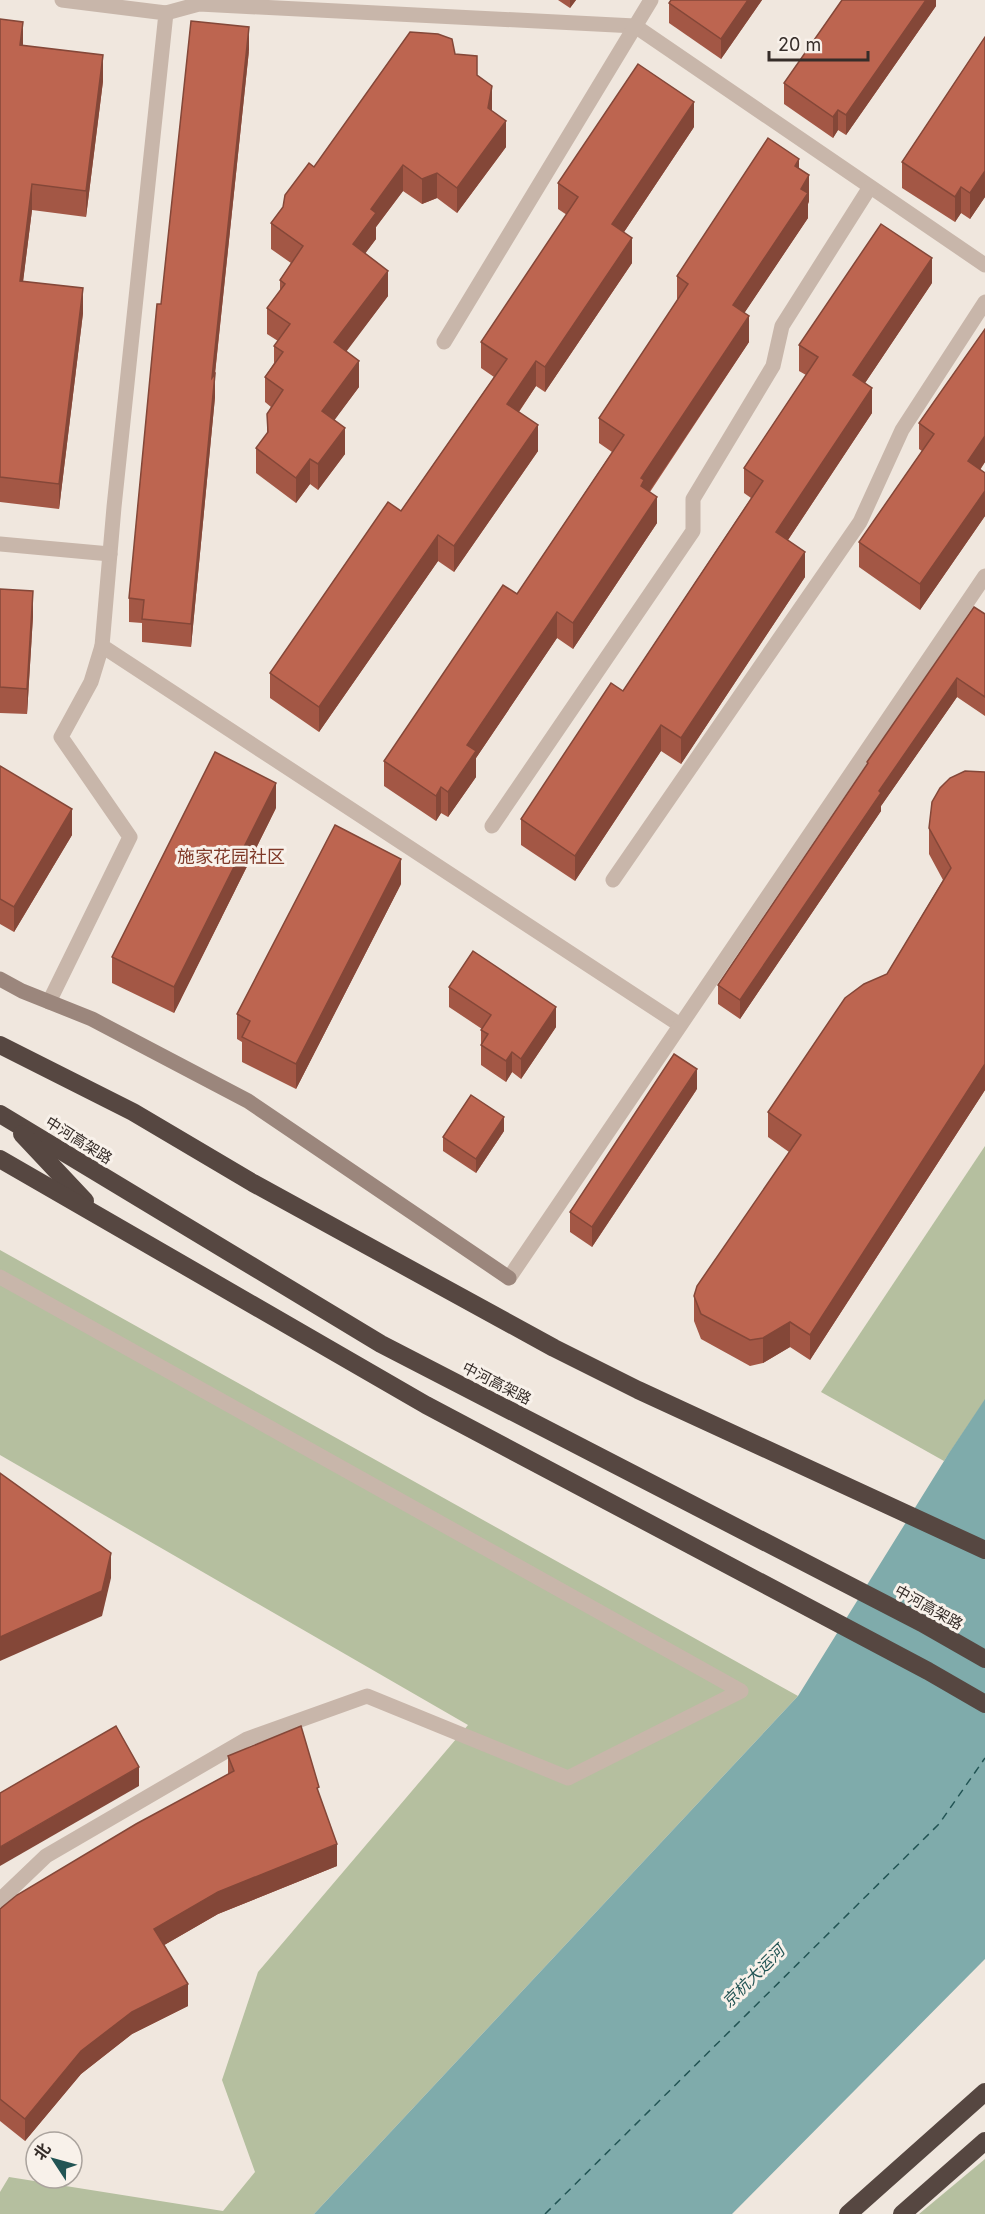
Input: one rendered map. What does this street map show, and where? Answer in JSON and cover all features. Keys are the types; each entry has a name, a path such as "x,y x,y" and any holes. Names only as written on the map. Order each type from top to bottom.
{"highway":[{"path":"0,1045 133,1112 253,1183 554,1348 638,1390 985,1550"},
{"path":"3,1115 99,1216"},
{"name":"中河高架路","path":"3,1115 381,1344 922,1623 985,1659"},
{"path":"0,1159 426,1405 928,1671 985,1704"},
{"path":"848,2214 985,2092"},
{"path":"902,2214 985,2141"}],"street":[{"path":"62,0 166,13 199,4 635,26 870,188 985,264"},
{"path":"444,342 651,0"},
{"path":"49,1002 130,837 61,737 91,682 102,646 166,13"},
{"path":"492,826 693,531 693,499 773,366 782,326 870,188"},
{"path":"613,880 860,522 902,430 985,302"},
{"path":"0,544 110,554"},
{"path":"0,979 92,1019 248,1101 508,1278 985,576"},
{"path":"102,646 680,1025"},
{"path":"0,1277 741,1691 568,1778 367,1696 246,1739 46,1856 0,1900"}],"green space":[{"path":"985,1146 985,1400 944,1461 821,1392"},
{"path":"0,1250 798,1696 314,2214 0,2214 0,2192 9,2177 24,2179 24,2190 84,2189 223,2211 255,2172 222,2080 258,1972 468,1725 0,1455"},
{"path":"985,2159 985,2214 919,2214"}],"water":[{"name":"京杭大运河","path":"985,1399 985,1959 732,2214 314,2214 798,1696"}],"building":[{"path":"671,0 748,0 721,39 669,3"},
{"path":"842,0 926,0 846,115 838,110 833,117 784,83"},
{"path":"0,19 23,22 20,45 103,55 86,191 32,184 20,281 83,288 59,484 0,477"},
{"path":"191,21 249,27 212,378 215,374 191,624 142,619 144,600 129,598 157,304 161,304"},
{"path":"410,32 438,34 452,39 455,54 477,56 477,75 492,86 488,108 506,121 457,188 437,173 422,179 403,165 371,209 376,213 353,244 388,271 334,342 359,361 322,411 345,428 318,464 310,459 296,478 256,448 268,432 267,414 283,390 265,377 283,352 274,346 290,324 267,308 285,284 280,280 303,246 271,223 283,207 285,195 309,163 314,167"},
{"path":"985,37 985,171 970,193 961,187 955,197 902,162"},
{"path":"638,64 694,102 612,224 632,238 545,367 536,361 507,404 538,425 454,546 438,535 319,707 270,673 388,502 401,511 507,359 481,342 578,197 558,183"},
{"path":"768,138 799,159 795,166 809,175 801,189 808,193 733,305 749,316 641,478 644,480 641,486 657,497 573,623 557,612 467,745 476,751 448,792 441,787 436,796 384,761 503,585 517,594 624,435 599,418 688,284 677,276"},
{"path":"881,224 932,258 853,375 872,388 776,532 805,552 681,738 661,725 575,856 521,819 611,683 623,691 763,481 744,468 818,357 799,345"},
{"path":"985,329 985,436 968,461 985,473 985,491 920,584 859,542 934,434 919,423"},
{"path":"0,589 33,591 27,689 0,687"},
{"path":"974,607 985,614 985,697 957,678 740,1000 718,985"},
{"path":"215,752 276,783 174,987 112,957"},
{"path":"0,766 72,809 14,907 0,899"},
{"path":"965,771 985,772 985,1064 810,1335 790,1322 763,1338 750,1340 701,1314 694,1296 697,1286 801,1135 768,1112 845,998 864,984 887,974 951,868 929,828 932,802 940,788 950,778"},
{"path":"335,825 401,859 296,1064 242,1037 250,1021 237,1014"},
{"path":"473,951 556,1007 521,1059 512,1052 506,1061 481,1045 488,1034 481,1030 491,1015 449,987"},
{"path":"674,1054 697,1069 592,1227 570,1212"},
{"path":"471,1095 504,1117 476,1159 443,1137"},
{"path":"0,1473 111,1553 102,1591 0,1637"},
{"path":"116,1726 139,1767 0,1847 0,1793"},
{"path":"301,1726 319,1787 317,1788 337,1844 218,1892 154,1929 188,1984 132,2012 81,2051 25,2119 0,2099 0,1909 17,1895 136,1824 234,1771 228,1756"}],"ferry route":[{"path":"545,2214 939,1824 985,1758"}],"district":[{"name":"施家花园社区","path":"231,856"}]}
